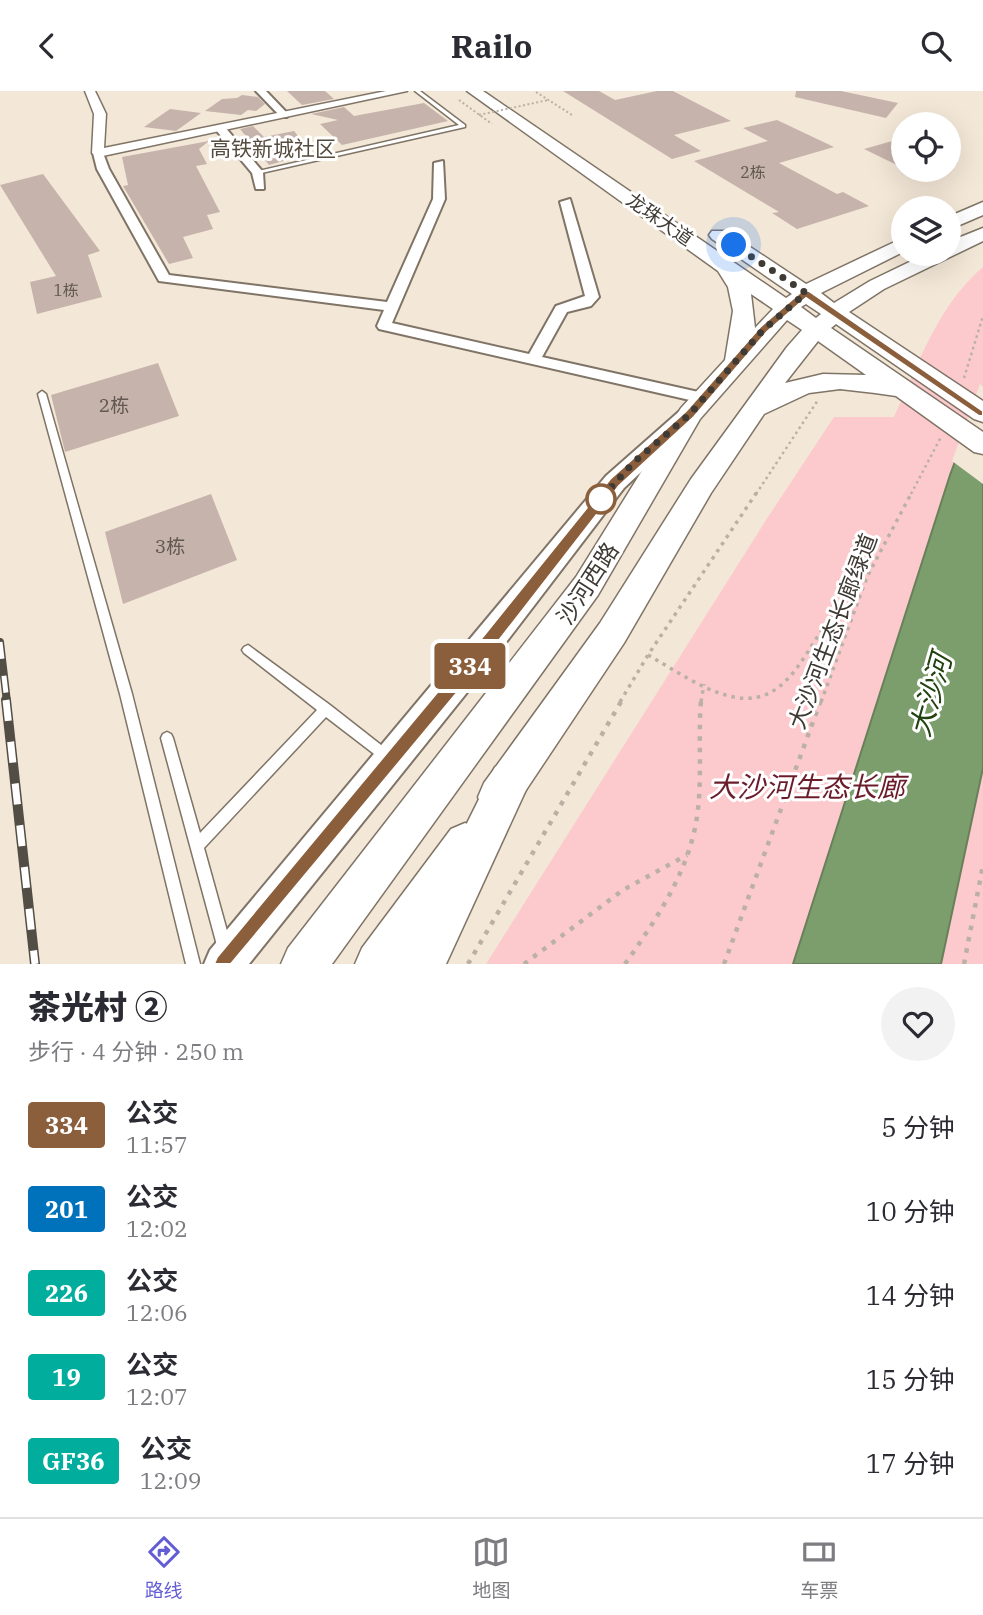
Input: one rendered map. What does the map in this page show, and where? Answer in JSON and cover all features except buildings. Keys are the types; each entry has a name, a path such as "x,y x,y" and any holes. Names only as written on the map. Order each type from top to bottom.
{"highway":[{"path":"421,964 509,781"}],"main road":[{"path":"501,91 582,145"},
{"name":"龙珠大道","path":"467,96 728,253 826,320 913,396 983,445"},
{"path":"961,218 983,208"},
{"name":"龙珠大道","path":"699,222 728,253"},
{"path":"961,244 983,234"},
{"name":"沙河西路","path":"304,964 580,596 697,406 734,363 797,300 863,262 891,249"},
{"path":"734,363 741,341 744,308 728,253 796,268 833,269 863,262"},
{"name":"沙河西路","path":"378,964 612,633 701,486 795,352 826,320 889,279 917,266"},
{"path":"889,279 874,297 873,316 886,342 901,358"},
{"name":"龙珠大道","path":"826,320 901,358 983,414"},
{"path":"751,413 797,389 839,379 876,383 913,396"},
{"path":"226,962 392,761 615,482 697,406"}],"street":[{"path":"90,91 100,114 98,153 103,169 164,278 393,307"},
{"path":"261,91 284,115"},
{"path":"98,153 402,91"},
{"path":"220,128 257,172 260,187"},
{"path":"439,163 439,199 384,326 533,359 697,406"},
{"path":"533,359 561,309 586,303 592,297 566,202"}],"lane":[{"path":"257,172 463,126 417,91"},
{"path":"42,394 126,694 193,964"},
{"path":"248,650 392,761"},
{"path":"196,847 326,709"},
{"path":"167,738 226,962"}],"path":[{"path":"536,92 572,115"},
{"path":"467,96 479,115 492,124"},
{"path":"479,115 548,100"},
{"path":"961,387 983,316"},
{"path":"468,964 648,656 819,398 839,379"},
{"name":"大沙河生态长廊绿道","path":"724,964 867,577 946,425"},
{"path":"648,656 737,698 752,699 775,693 791,678 837,608 867,577"},
{"path":"625,964 659,912 687,855 698,809 704,684"},
{"path":"524,964 601,904 640,879 687,855"},
{"path":"964,964 983,865"}],"green space":[{"name":"大沙河生态长廊","path":"983,267 983,964 486,964 834,417 894,417 941,317 967,282"}],"water":[{"name":"大沙河","path":"983,386 983,768 941,964 793,964 950,475"}],"pier":[{"path":"980,384 983,386 983,484 952,461"}],"railway":[{"path":"0,642 7,702"},
{"path":"6,700 35,964"}],"bus line":[{"name":"334","path":"224,964 470,665 615,482 650,447 690,414 763,330 806,293 983,413"}],"district":[{"name":"高铁新城社区","path":"273,148"}],"route":[{"path":"601,499 598,502 633,463 690,414 763,330 806,293 734,245"}]}
